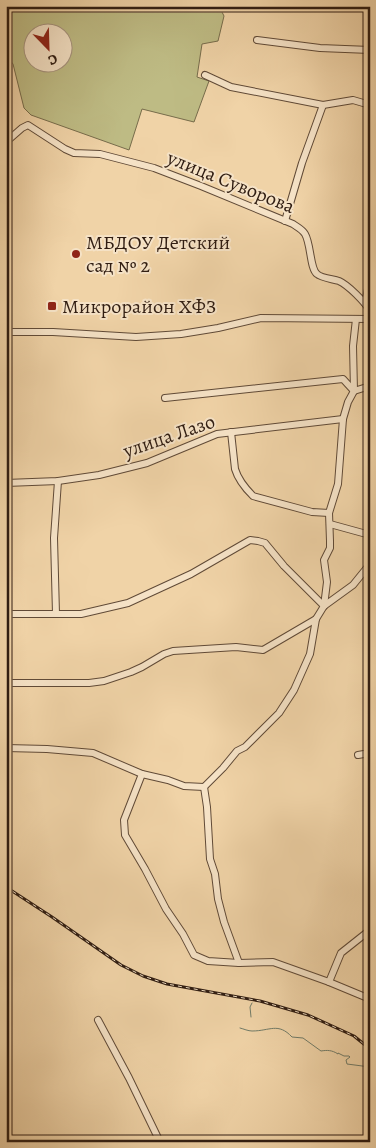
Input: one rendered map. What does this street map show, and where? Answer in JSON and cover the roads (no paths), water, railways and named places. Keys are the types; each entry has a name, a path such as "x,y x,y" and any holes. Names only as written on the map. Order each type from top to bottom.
{"street":[{"path":"6,8 10,6"},
{"path":"257,40 320,48 370,50"},
{"path":"205,75 231,88 323,105 353,100 370,105"},
{"path":"284,221 323,105"},
{"name":"улица Суворова","path":"6,142 28,125 74,153 100,154 154,168 284,221 305,233 310,247 311,262 317,274 342,282 365,303 370,311"},
{"path":"365,303 370,279"},
{"path":"6,332 53,332 136,337 180,334 261,318 370,320"},
{"path":"324,606 327,582 324,560 330,548 329,513 338,484 343,419 348,402 354,391 353,346 356,319"},
{"name":"улица Лазо","path":"165,398 343,379 354,391"},
{"path":"354,391 370,386"},
{"name":"улица Лазо","path":"6,482 58,482 99,475 147,463 217,434 343,419"},
{"path":"231,432 236,474 246,490 253,496 312,512 329,513"},
{"path":"56,614 54,538 58,482"},
{"path":"330,524 370,535"},
{"path":"6,614 81,614 128,604 191,574 250,540 265,543 284,566 324,606"},
{"path":"6,748 93,753 142,774 184,786 204,787 224,768 237,751 245,747 279,713 294,690 310,654 316,619 324,606 353,585 370,564"},
{"path":"6,683 89,683 104,681 131,672 173,651 236,647 263,650 316,619"},
{"path":"358,755 370,753"},
{"path":"142,774 124,820 125,835 166,909 194,954 208,961 239,963 273,962 370,998"},
{"path":"204,787 210,859 215,874 218,899 224,922 239,963"},
{"path":"329,982 341,953 370,930"},
{"path":"98,1020 160,1142"}],"waterway":[{"path":"251,1017 250,1007 252,1003"},
{"path":"240,1028 252,1031 274,1028 282,1030 292,1037 303,1038 321,1051 330,1051 349,1056 346,1060 347,1064 370,1067"}],"railway":[{"path":"6,887 121,965 143,976 167,984 260,1001 308,1015 354,1036 370,1049"}],"place":[{"name":"МБДОУ Детский сад № 2","path":"76,254"},
{"name":"Микрорайон ХФЗ","path":"52,306"}]}
